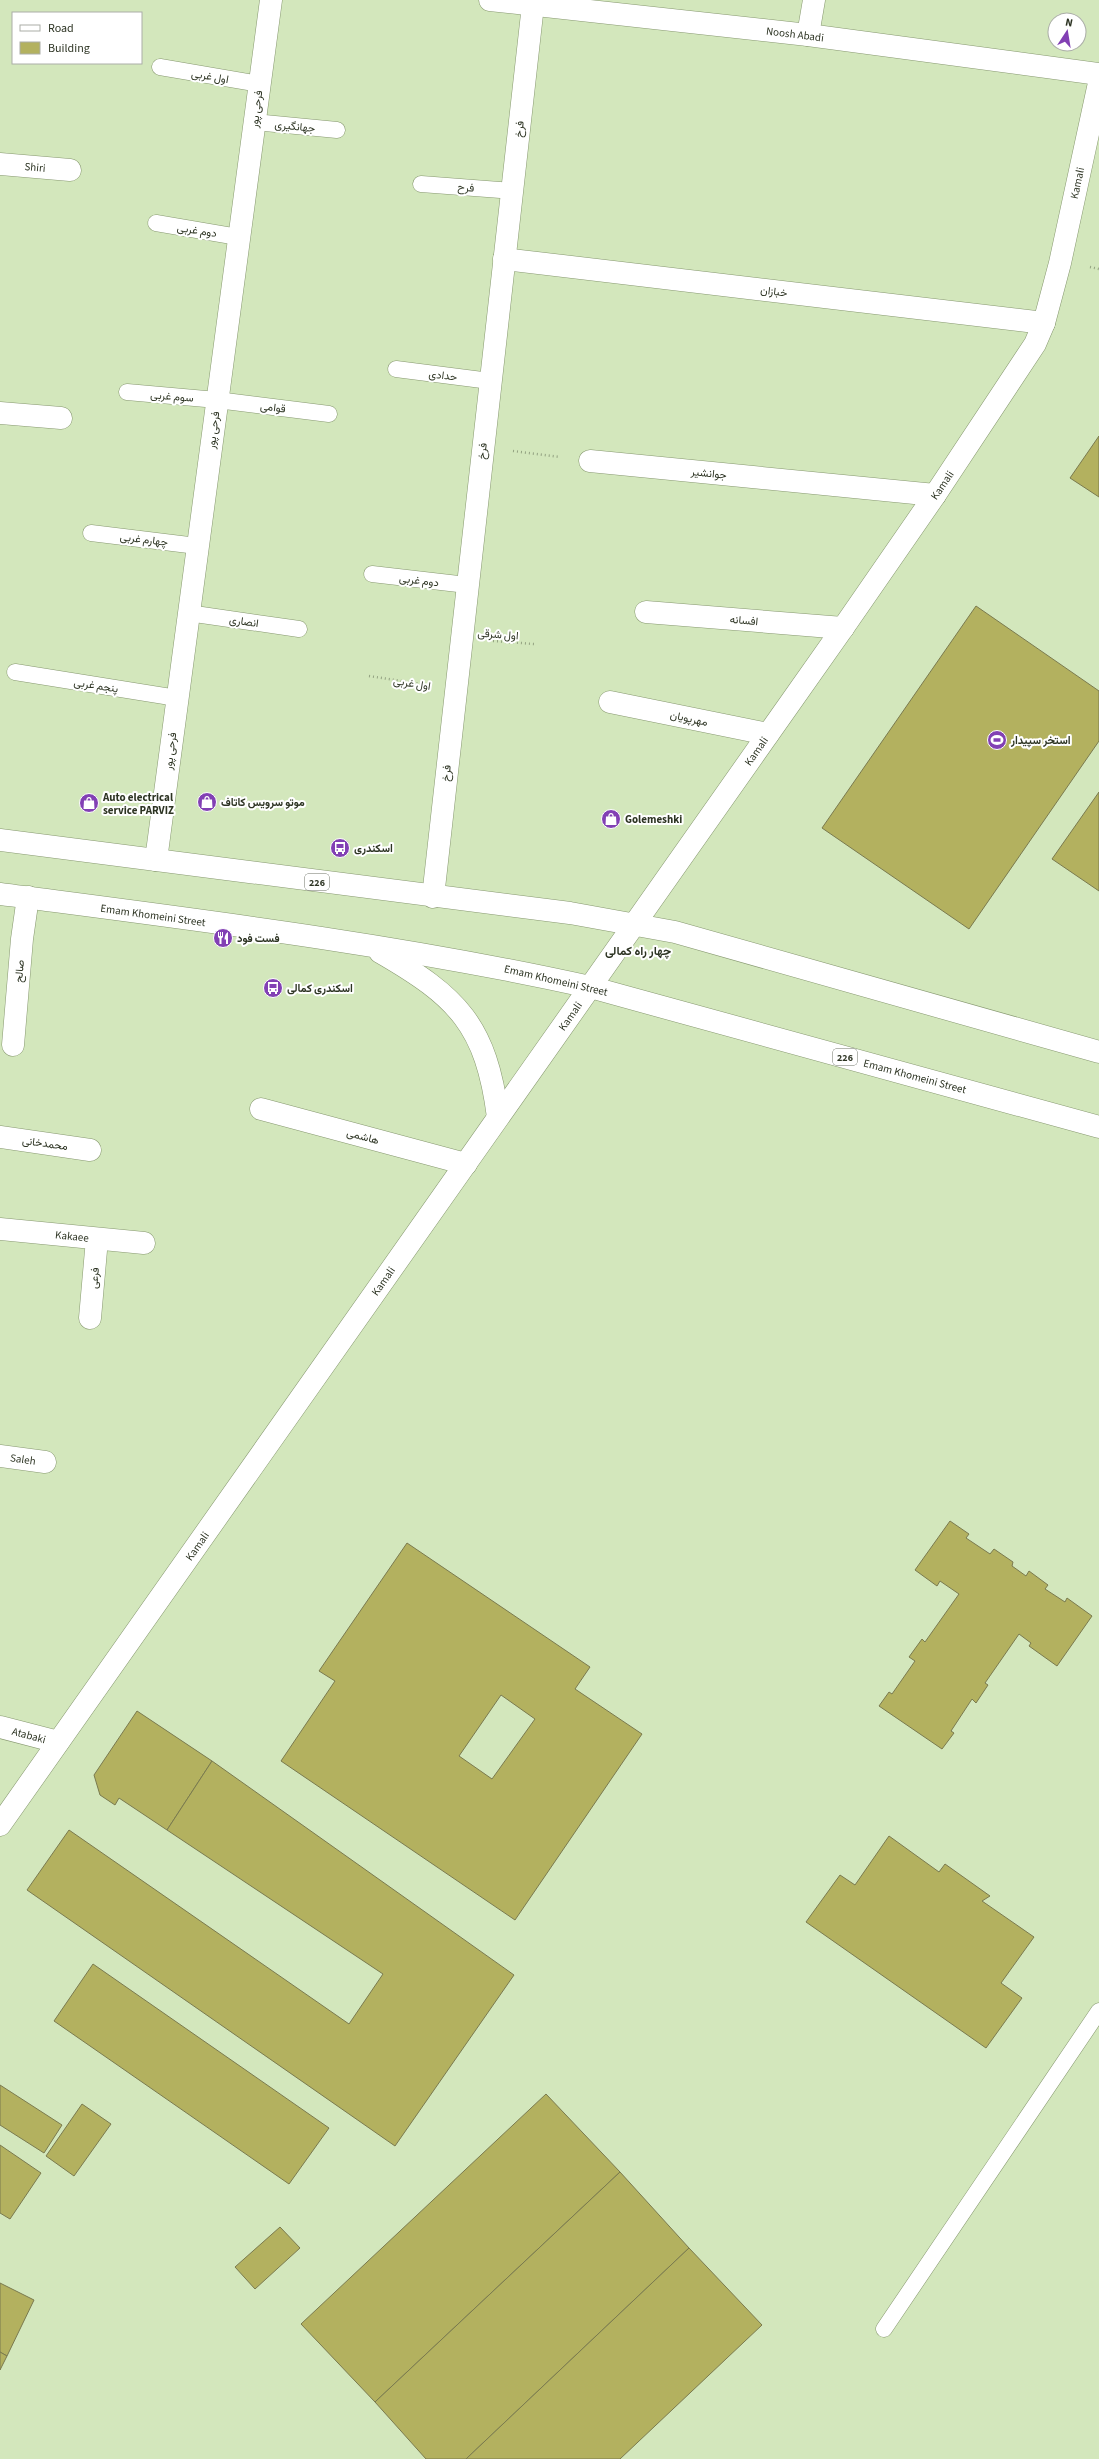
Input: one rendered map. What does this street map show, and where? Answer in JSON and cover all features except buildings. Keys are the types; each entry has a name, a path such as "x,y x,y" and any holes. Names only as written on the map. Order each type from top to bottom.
{"street":[{"name":"فرحی پور","path":"156,860 238,237 271,0"},
{"name":"Noosh Abadi","path":"490,0 808,36 1099,84"},
{"path":"808,36 814,0"},
{"name":"فرخ","path":"433,897 460,639 533,5"},
{"name":"Kamali","path":"0,1825 466,1164 633,924 843,628 935,495 1035,344 1044,323 1060,263 1099,84"},
{"name":"Shiri","path":"0,164 70,170"},
{"name":"خبازان","path":"504,259 1044,323"},
{"path":"0,413 61,418"},
{"name":"جوانشیر","path":"590,461 935,495"},
{"name":"افسانه","path":"646,612 843,628"},
{"name":"مهرپویان","path":"610,702 768,734"},
{"name":"226","path":"0,840 433,897 570,913 675,932 1099,1052"},
{"name":"Emam Khomeini Street","path":"0,894 367,944 510,969 590,987 1099,1127"},
{"name":"صالح","path":"13,1045 22,939 28,897"},
{"path":"367,944 421,976 444,994 465,1017 484,1054 494,1081 498,1117"},
{"name":"هاشمی","path":"261,1109 466,1164"},
{"name":"محمدخانی","path":"0,1137 90,1150"},
{"name":"Kakaee","path":"0,1229 144,1243"},
{"name":"فرعی","path":"90,1318 98,1239"},
{"name":"Saleh","path":"0,1456 45,1462"},
{"name":"Atabaki","path":"0,1727 58,1742"}],"lane":[{"name":"اول غربی","path":"160,67 259,84"},
{"name":"جهانگیری","path":"254,122 337,130"},
{"name":"فرح","path":"421,184 512,191"},
{"name":"دوم غربی","path":"156,223 238,237"},
{"name":"حدادی","path":"396,369 490,381"},
{"name":"سوم غربی","path":"127,392 217,400"},
{"name":"قوامی","path":"217,400 330,414"},
{"name":"چهارم غربی","path":"91,533 198,546"},
{"name":"دوم غربی","path":"372,574 467,585"},
{"name":"انصاری","path":"188,613 299,629"},
{"name":"پنجم غربی","path":"15,672 177,698"},
{"path":"884,2329 1099,2011"}],"path":[{"path":"483,447 590,461"},
{"name":"اول شرقی","path":"460,639 534,644"},
{"name":"اول غربی","path":"368,676 455,689"}],"place":[{"name":"استخر سپیدار","path":"997,740"},
{"name":"موتو سرویس کاتاف","path":"207,802"},
{"name":"Auto electrical service PARVIZ","path":"89,803"},
{"name":"Golemeshki","path":"611,819"},
{"name":"اسکندری","path":"340,848"},
{"name":"فست فود","path":"223,938"},
{"name":"اسکندری کمالی","path":"273,988"}],"district":[{"name":"چهار راه کمالی","path":"638,951"}]}
